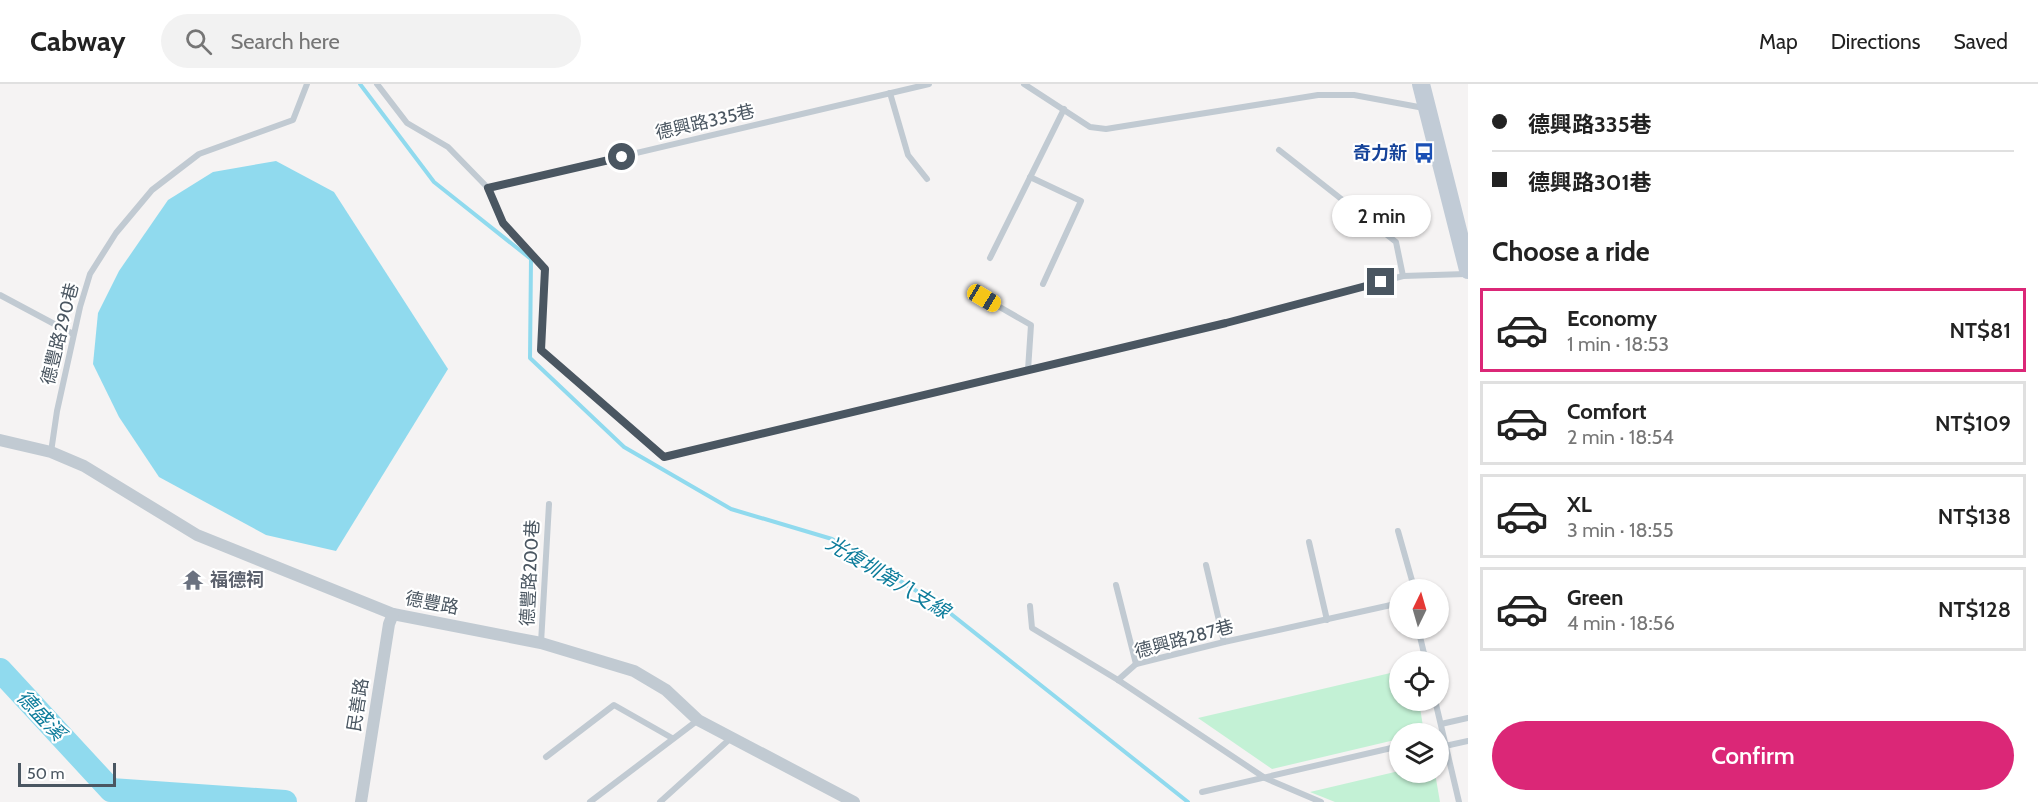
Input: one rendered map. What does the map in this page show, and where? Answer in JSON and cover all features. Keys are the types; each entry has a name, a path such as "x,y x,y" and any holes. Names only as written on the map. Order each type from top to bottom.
{"main road":[{"path":"1420,84 1468,272"}],"street":[{"name":"德豐路","path":"0,440 51,452 84,466 197,536 393,614 541,643 634,671 666,690 698,720 854,802"},
{"name":"民善路","path":"361,802 389,624 393,614"}],"lane":[{"name":"德豐路290巷","path":"51,452 73,334 90,274 116,232 152,190 199,154 293,120 307,84"},
{"path":"376,84 406,123 448,147 488,188 503,223 545,269 541,350 664,457 1226,323 1403,276 1468,272"},
{"name":"德興路335巷","path":"488,188 929,84"},
{"path":"1024,84 1090,126 1106,129 1318,95 1354,95 1426,109"},
{"path":"890,93 908,156 927,179"},
{"path":"990,258 1064,109"},
{"path":"1279,150 1396,242 1403,276"},
{"path":"1030,177 1081,201 1043,284"},
{"path":"0,295 73,334"},
{"path":"984,298 1031,326 1028,370"},
{"name":"德豐路200巷","path":"541,643 549,504"},
{"path":"1398,531 1412,579"},
{"path":"1309,542 1327,620"},
{"path":"1206,565 1224,642"},
{"path":"1116,585 1136,664"},
{"path":"1030,606 1032,628 1118,680"},
{"name":"德興路287巷","path":"1321,802 1265,778 1118,680 1136,664 1389,606"},
{"path":"546,757 614,705 672,738"},
{"path":"1446,723 1468,718"},
{"path":"590,802 698,720"},
{"path":"660,802 733,737"},
{"path":"1449,745 1468,741"},
{"path":"1202,792 1389,749"},
{"path":"1449,762 1459,802"}],"green space":[{"path":"1389,673 1389,711 1421,711 1422,723 1389,723 1389,741 1272,769 1198,718"},
{"path":"1389,773 1389,783 1437,783 1440,802 1335,802 1310,792"}],"water":[{"path":"276,161 334,192 448,369 336,551 266,535 159,477 119,417 93,364 98,313 119,271 168,200 213,172"}],"waterway":[{"name":"光復圳第八支線","path":"360,84 434,182 531,259 530,358 624,447 731,509 832,539 941,606 1188,802"},
{"name":"德盛溪","path":"0,670 111,790 285,802"}],"place":[{"name":"奇力新","path":"1424,153"},
{"name":"福德祠","path":"193,580"}],"route":[{"path":"622,157 488,188 503,223 545,269 541,350 664,457 1226,323 1381,282"}]}
